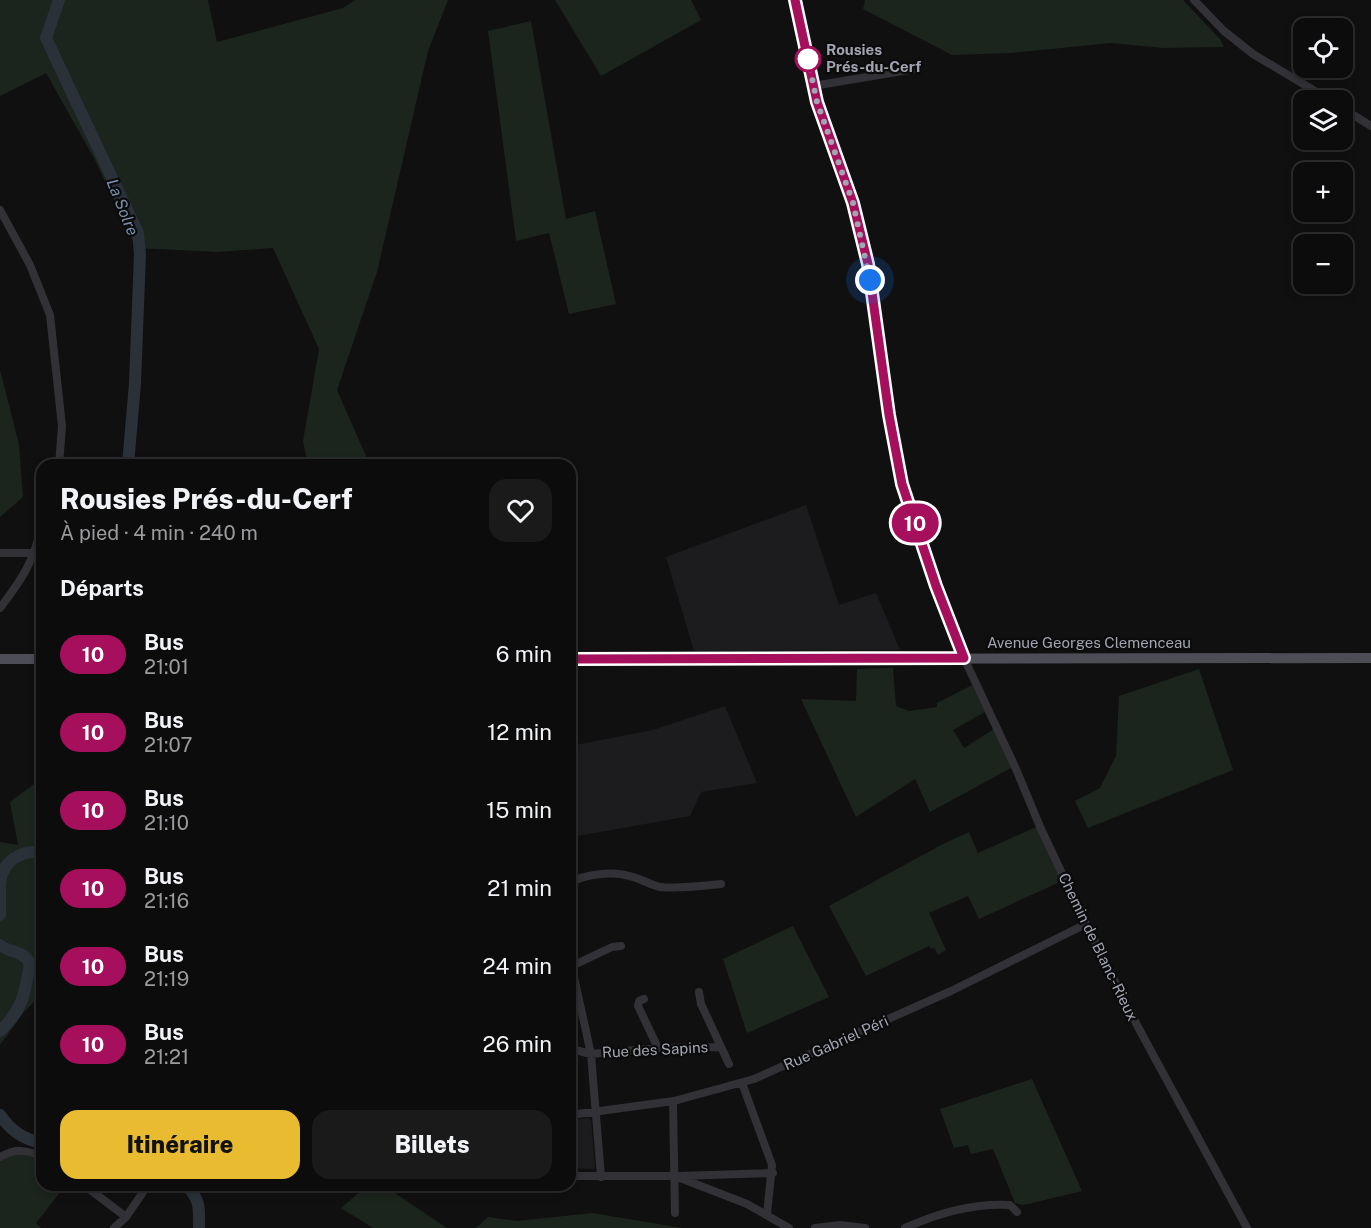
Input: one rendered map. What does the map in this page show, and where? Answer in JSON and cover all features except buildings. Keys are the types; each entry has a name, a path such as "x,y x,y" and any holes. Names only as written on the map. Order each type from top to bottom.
{"main road":[{"path":"0,652 12,658"},
{"name":"Avenue Georges Clemenceau","path":"576,659 1371,658"},
{"path":"0,659 36,659"}],"street":[{"name":"Chemin de Blanc-Rieux","path":"795,0 813,86 853,203 868,264 889,415 902,484 936,586 964,658 1086,924 1138,1027 1247,1228"},
{"path":"1194,0 1224,31 1253,54 1313,90"},
{"path":"813,86 915,69"},
{"path":"1353,115 1371,126"},
{"path":"0,210 18,241 47,308 52,327 62,426 59,459"},
{"path":"0,608 21,580 36,549"},
{"path":"0,553 35,553"},
{"path":"576,881 609,874 627,875 657,886 679,888 721,884"},
{"name":"Rue Gabriel Péri","path":"576,1114 673,1102 742,1083 890,1019 1086,924"},
{"path":"576,960 612,946 621,946"},
{"path":"576,985 591,1054 601,1177"},
{"path":"699,992 701,1004 729,1064"},
{"path":"644,999 639,1001 638,1006 658,1048"},
{"name":"Rue des Sapins","path":"591,1054 658,1048 720,1047"},
{"path":"576,1050 591,1054"},
{"path":"742,1083 772,1165 767,1214"},
{"path":"673,1102 675,1213"},
{"path":"0,1157 20,1149 36,1154"},
{"path":"576,1176 772,1173"},
{"path":"675,1176 730,1197 767,1214 789,1228"},
{"path":"92,1191 126,1217"},
{"path":"114,1228 126,1217 144,1191"},
{"path":"905,1228 927,1218 975,1206 1010,1205 1017,1212"},
{"path":"815,1228 840,1225 865,1228"}],"shaded area":[{"path":"0,0 208,0 217,42 343,8 355,0 448,0 428,51 377,272 337,390 367,459 307,459 303,441 319,349 273,248 217,252 136,248 95,160 46,73 0,96"},
{"path":"555,0 691,0 701,20 601,76"},
{"path":"865,0 1183,0 1220,39 1224,47 1163,48 1111,43 1010,53 952,55 863,9"},
{"path":"531,21 566,219 595,211 616,304 569,314 549,233 516,241 488,31"},
{"path":"0,370 19,444 23,497 0,517"},
{"path":"806,505 839,605 876,593 900,650 694,651 666,557"},
{"path":"893,668 896,706 909,711 937,707 937,703 972,685 985,712 953,730 964,748 994,729 1011,768 930,812 915,779 856,817 801,699 856,701 857,669"},
{"path":"1199,669 1233,770 1088,828 1075,801 1100,788 1116,756 1119,696"},
{"path":"725,706 757,783 701,792 690,816 576,836 576,745 653,730"},
{"path":"36,782 36,1000 24,1012 0,1045 0,842 18,845 10,802"},
{"path":"1036,827 1062,881 979,919 968,896 929,913 946,950 938,955 934,948 931,949 929,946 866,976 829,906 969,832 978,853"},
{"path":"793,926 829,997 747,1033 723,959"},
{"path":"1032,1079 1082,1191 1024,1205 1015,1203 993,1149 971,1154 968,1145 954,1148 940,1109"},
{"path":"587,1118 591,1120 595,1169 576,1168 576,1119"},
{"path":"17,1152 36,1157 36,1191 61,1191 36,1223 41,1228 0,1228 0,1161"},
{"path":"361,1191 392,1191 447,1228 373,1228 341,1208"},
{"path":"592,1213 682,1228 476,1228 488,1217 517,1221"}],"waterway":[{"name":"La Solre","path":"59,0 46,38 138,233 140,254 135,383 129,459"},
{"name":"La Solre","path":"0,884 1,876 8,863 20,855 36,852"},
{"name":"La Solre","path":"0,887 0,915"},
{"name":"La Solre","path":"0,945 22,955 30,965 20,1005 0,1031"},
{"name":"La Solre","path":"0,1115 18,1134 36,1141"},
{"name":"La Solre","path":"192,1191 197,1200 199,1228"}],"bus line":[{"name":"10","path":"576,659 964,658 936,586 902,484 879,352 868,264 853,203 817,102 795,0"}],"place":[{"name":"Rousies Prés-du-Cerf","path":"808,59"}],"route":[{"path":"808,59 817,102 853,203 870,280"}]}
